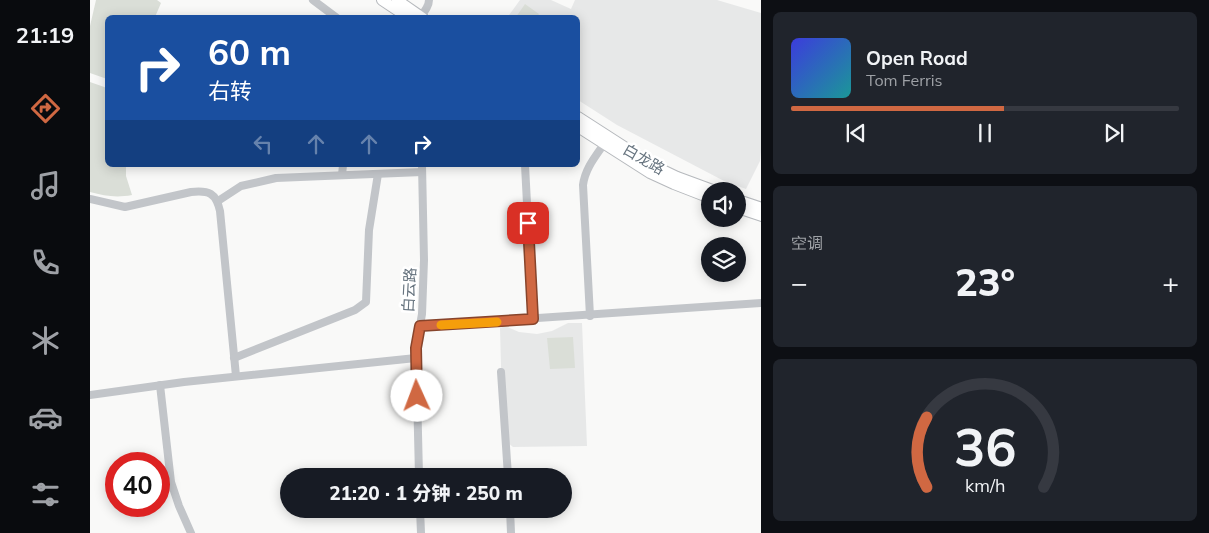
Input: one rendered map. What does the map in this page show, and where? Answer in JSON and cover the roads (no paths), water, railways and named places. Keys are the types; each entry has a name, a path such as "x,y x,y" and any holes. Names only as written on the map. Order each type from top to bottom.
{"main road":[{"path":"382,0 418,15"},
{"name":"白龙路","path":"580,118 654,166 701,186"},
{"name":"白龙路","path":"580,128 650,173 701,194"},
{"path":"746,203 761,208"},
{"path":"746,211 761,216"}],"street":[{"path":"313,0 332,15"},
{"path":"423,15 429,0"},
{"path":"590,316 583,186 587,169 604,144"},
{"path":"342,176 343,167"},
{"path":"525,167 533,319"},
{"path":"218,201 241,186 276,178 378,174 422,168"},
{"name":"白云路","path":"419,468 416,348 422,314 424,260 422,168"},
{"path":"234,358 355,310 366,302 369,230 378,174"},
{"path":"90,199 125,207 202,191 211,193 218,201 236,376"},
{"path":"420,326 761,303"},
{"path":"90,395 236,376 416,358"},
{"path":"500,372 507,468"},
{"path":"160,385 171,482 191,533"},
{"path":"420,518 421,533"},
{"path":"510,518 511,533"}]}
